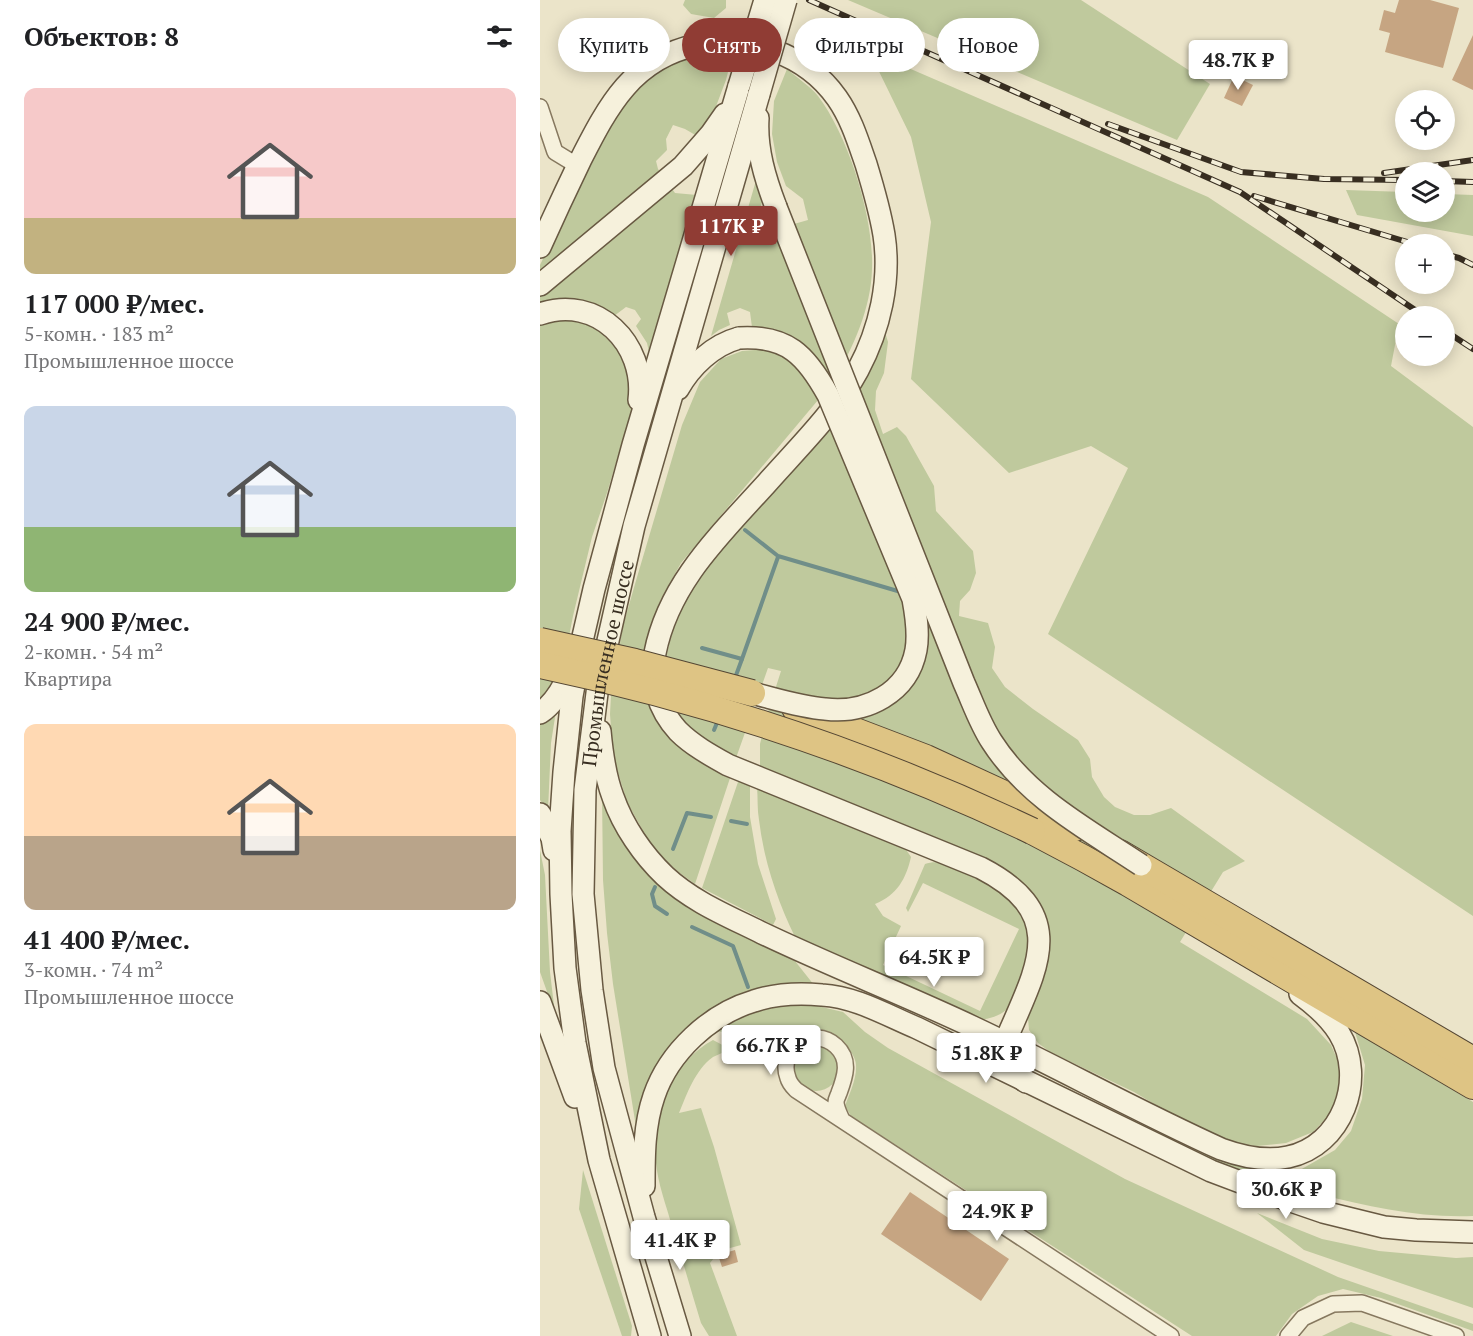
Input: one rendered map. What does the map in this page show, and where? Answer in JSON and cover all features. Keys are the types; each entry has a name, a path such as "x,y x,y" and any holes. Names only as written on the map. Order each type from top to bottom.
{"highway":[{"path":"540,640 584,646 752,693 926,758 1040,810 1141,865 1222,925 1473,1086"},
{"path":"540,664 728,711 790,731 913,777 1032,831 1222,925 1473,1060"}],"main road":[{"name":"Промышленное шоссе","path":"680,1336 644,1217 604,1068 592,990 583,894 585,790 598,685 634,525 667,410 749,90 765,0"},
{"name":"Промышленное шоссе","path":"650,1336 599,1160 575,1043 565,968 561,894 560,831 564,772 572,696 602,559 633,445 749,90 786,0"},
{"path":"540,247 578,166 621,90 634,76 672,52 712,42 757,45 775,51 809,69 836,96 848,116 872,183 884,236 885,289 875,330 859,368 848,387 805,441 704,554 679,589 662,624 653,675 655,691 665,712 679,731 711,756 981,868 1006,883 1028,906 1035,919 1039,949 1036,965 1003,1050 1005,1062 1026,1082"},
{"path":"540,285 683,166 725,114 749,90"},
{"path":"749,90 766,182 964,683 991,741 1024,782 1040,796 1060,812 1141,865"},
{"path":"540,314 557,310 587,313 612,327 630,348 639,378 633,445"},
{"path":"667,410 690,372 702,359 727,341 753,337 767,339 782,344 797,353 809,364 828,395 913,599 918,637 912,665 906,677 886,697 869,705 841,710 825,710 752,693"},
{"path":"540,713 556,698 584,646"},
{"path":"598,685 602,747 613,798 624,821 649,860 666,877 694,898 717,912 793,948 1005,1042 1203,1141 1238,1155 1272,1160 1290,1157 1319,1143 1340,1118 1350,1091 1351,1077 1345,1048 1339,1034 1318,1009 1222,925"},
{"path":"540,814 552,838 561,894"},
{"path":"644,1217 644,1145 649,1114 662,1077 674,1058 708,1024 753,1001 778,995 821,994 868,1006 1211,1171 1288,1200 1323,1212 1384,1227 1473,1232"},
{"path":"540,1002 599,1160"},
{"path":"973,1027 1000,1028 1011,1021 1018,1012"},
{"path":"1018,1012 1017,1024 1021,1036 1037,1058"},
{"path":"964,1051 982,1055 990,1054 1005,1042"}],"street":[{"path":"540,107 555,152 578,166"},
{"path":"842,1120 836,1103 847,1073 844,1059 837,1046 823,1038 810,1038 798,1042 789,1054 786,1067 788,1079 796,1090 1171,1336"},
{"path":"1288,1336 1303,1318 1333,1305 1362,1303 1456,1336"}],"green space":[{"path":"685,0 726,0 726,8 714,18 691,14 683,5"},
{"path":"848,0 1081,0 1210,84 1177,140 1017,72 1039,72 1039,18 937,18 937,38 925,33 925,18 890,18"},
{"path":"682,60 682,72 728,72 715,109 697,136 673,125 666,139 667,150 656,161 658,169 675,193 697,195 649,352 647,343 636,326 641,319 635,310 626,307 614,316 604,336 616,347 626,351 636,390 592,537 565,657 552,687 540,700 540,265 608,124 652,72 670,72 670,63"},
{"path":"787,69 818,96 840,133 849,155 869,226 872,249 871,284 860,327 834,381 681,563 661,599 649,631 646,656 652,705 731,775 695,884 677,871 649,842 627,802 613,756 611,695 623,626 682,425 700,382 721,359 742,351 755,350 750,312 740,308 727,313 730,325 711,336 757,177 763,198 759,214 766,232 808,220 803,199 786,186 777,162 772,134 774,101"},
{"path":"879,72 918,72 1208,197 1395,321 1395,345 1391,366 1473,427 1473,916 1048,634 1128,468 1091,446 1009,473 911,379 931,222 911,137"},
{"path":"1346,190 1395,192 1395,222 1357,215"},
{"path":"1455,194 1473,195 1473,236 1396,222 1455,222"},
{"path":"885,332 888,342 884,373 876,391 875,410 883,434 897,427 906,436 934,486 936,511 973,551 976,573 970,590 960,601 959,616 988,623 995,647 992,668 1005,687 1078,740 1090,759 1092,777 1104,797 1115,807 1134,815 1150,815 1171,808 1245,861 1223,872 1180,942 1307,1019 1331,1045 1341,1068 1340,1092 1333,1111 1313,1132 1286,1143 1257,1146 1232,1143 1181,1120 1134,1092 1050,1052 1038,1043 1029,1030 1028,1018 1047,966 1047,932 1025,889 992,862 760,769 760,744 781,671 768,668 736,758 706,744 677,716 666,659 674,619 688,592"},
{"path":"556,711 551,743 548,811 540,800 540,724"},
{"path":"739,779 750,784 750,817 758,864 776,919 773,925 702,888"},
{"path":"757,787 905,848 911,857 903,879 895,891 875,904 883,916 901,926 883,965 980,1011 1019,929 923,883 908,912 906,908 925,864 930,863 945,864 955,868 986,883 1006,897 1017,909 1028,936 1026,965 1011,1006 998,1015 978,1020 795,937 782,909 768,865 758,816"},
{"path":"602,792 637,861 657,882 688,908 795,961 814,985 722,1004 701,1016 665,1053 653,1073 637,1133 607,933 603,880"},
{"path":"540,850 545,875 550,972 555,1014 540,972"},
{"path":"809,1004 843,1012 865,1032 888,1048 1125,1179 1338,1277 1473,1324 1473,1331 1381,1298 1343,1289 1318,1296 1292,1314 1276,1336 1192,1336 851,1116 845,1106 854,1081 856,1062 849,1049 832,1034 810,1030 792,1040 782,1050 758,1039 715,1030 749,1013 783,1006"},
{"path":"1355,1032 1473,1102 1473,1216 1395,1211 1319,1194 1241,1171 1158,1137 1160,1132 1261,1169 1300,1170 1335,1150 1351,1131 1362,1099 1365,1065"},
{"path":"713,1040 730,1049 713,1057 701,1069 679,1113 701,1108 741,1245 715,1250 714,1258 710,1263 737,1336 709,1336 701,1323 662,1194 656,1163 657,1127 666,1093 685,1063"},
{"path":"816,1045 832,1052 839,1068 832,1084 816,1091 800,1084 793,1068 800,1052"},
{"path":"583,1170 632,1326 631,1336 622,1336 579,1209"},
{"path":"1257,1213 1322,1239 1379,1251 1456,1258 1473,1257 1473,1308 1304,1250"},
{"path":"1351,1322 1393,1336 1322,1336"}],"building":[{"path":"1399,0 1430,0 1459,8 1443,68 1385,52 1390,33 1379,30 1384,10 1395,13"},
{"path":"1473,35 1473,90 1452,80"},
{"path":"1234,76 1253,85 1242,106 1224,98"},
{"path":"910,1192 1009,1259 981,1301 881,1234"},
{"path":"735,1250 738,1262 722,1267 718,1255"}],"waterway":[{"path":"745,530 778,556 901,592"},
{"path":"702,648 742,659 778,557"},
{"path":"735,678 742,659"},
{"path":"714,730 719,718"},
{"path":"673,849 687,813 711,817"},
{"path":"731,821 747,824"},
{"path":"655,887 652,894 655,906 667,914"},
{"path":"692,927 733,946 748,987"}],"railway":[{"path":"809,0 1240,192 1409,306"},
{"path":"1108,124 1241,172 1324,179 1395,180"},
{"path":"1384,173 1473,160"},
{"path":"1455,181 1473,182"},
{"path":"1254,196 1395,238"},
{"path":"1455,257 1473,265"},
{"path":"1455,337 1473,349"}]}
